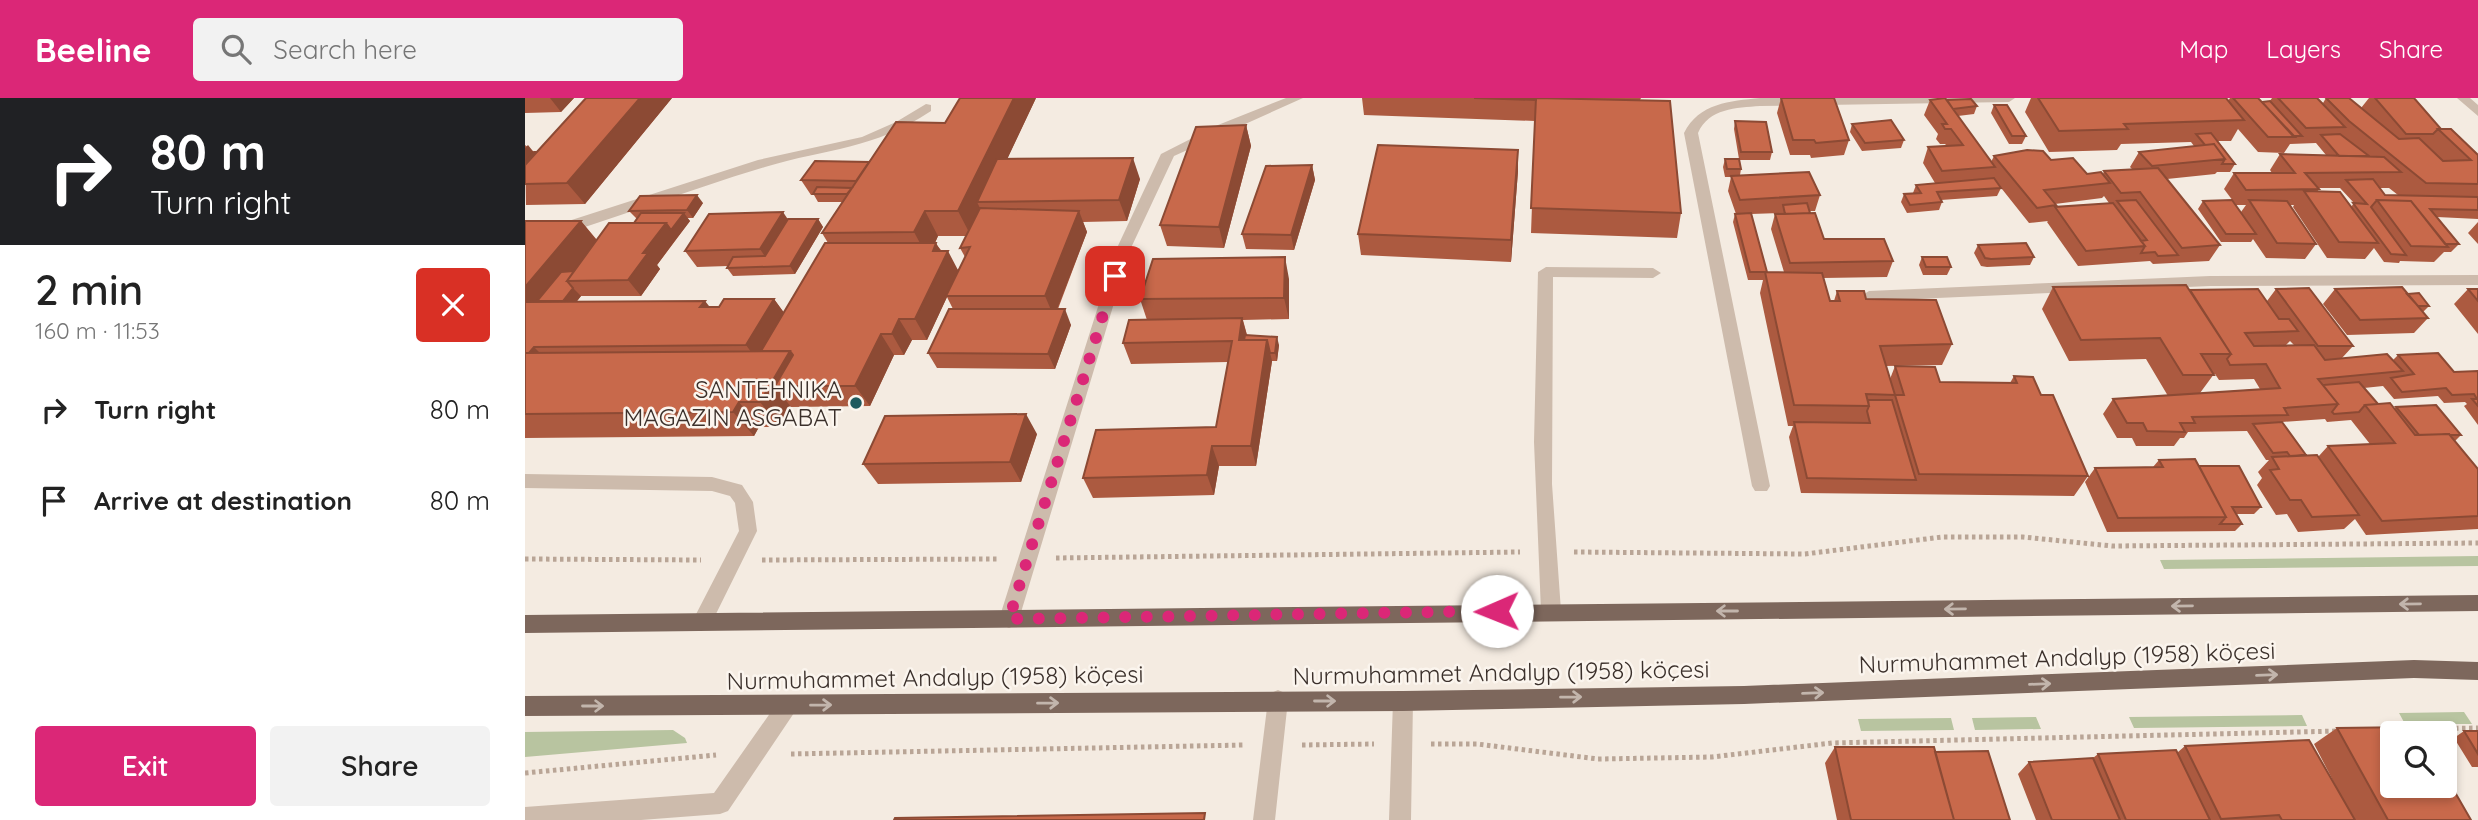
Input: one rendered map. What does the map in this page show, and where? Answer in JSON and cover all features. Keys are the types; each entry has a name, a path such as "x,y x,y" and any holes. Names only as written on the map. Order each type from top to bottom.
{"main road":[{"name":"Nurmuhammet Andalyp (1958) köçesi","path":"525,624 2478,603"},
{"name":"Nurmuhammet Andalyp (1958) köçesi","path":"525,706 1402,701 1744,695 2414,669 2478,671"}],"street":[{"path":"1009,619 1123,250 1168,154 1297,98"},
{"path":"1761,486 1691,133 1694,122 1703,114 1760,103 2009,98"},
{"path":"2463,98 2478,112"},
{"path":"525,240 763,163 866,140 901,125 926,108"},
{"path":"1551,611 1546,552 1542,408 1546,272 1653,273"},
{"path":"1869,296 2210,281 2478,280"},
{"path":"525,481 712,484 736,490 744,502 748,531 702,622"},
{"path":"1264,820 1279,700"},
{"path":"1400,820 1402,701"},
{"path":"525,818 715,811 787,706"}],"path":[{"path":"525,559 1028,559 1546,552 1805,554 1942,537 2023,537 2112,547 2478,543"},
{"path":"2457,728 2478,728"},
{"path":"525,773 684,756 752,754 1477,744 1598,759 1712,757 1832,743 2346,731"}],"green space":[{"path":"2478,556 2478,566 2164,569 2160,560"},
{"path":"2464,712 2472,724 2457,724 2457,721 2403,721 2399,713"},
{"path":"2302,715 2307,726 2134,728 2129,717"},
{"path":"2036,717 2041,729 1975,730 1972,718"},
{"path":"1951,718 1954,730 1861,731 1858,719"},
{"path":"673,730 685,738 687,743 525,757 525,732"}],"building":[{"path":"586,98 640,98 567,183 525,184 525,165"},
{"path":"960,98 1014,98 958,211 925,211 914,232 822,233 896,122 945,123"},
{"path":"1474,98 1536,98 1536,100"},
{"path":"1536,98 1670,101 1681,213 1531,208"},
{"path":"1781,98 1834,98 1849,140 1816,143 1814,140 1793,140"},
{"path":"1945,98 1995,167 1942,171 1928,147 1963,145 1951,129 1945,129 1942,124 1947,124 1930,100"},
{"path":"2038,98 2226,98 2244,120 2124,124 2128,129 2059,131"},
{"path":"2233,98 2258,98 2295,137 2268,137"},
{"path":"2278,98 2317,98 2345,127 2306,128"},
{"path":"2326,98 2349,98 2399,139 2419,138 2443,161 2471,160 2438,129 2451,129 2478,155 2478,184 2426,183 2349,121"},
{"path":"2375,98 2414,98 2441,129 2433,134 2406,134"},
{"path":"1971,99 1977,106 1953,109 1947,100"},
{"path":"2270,101 2302,136 2293,136 2262,102"},
{"path":"1994,105 2007,105 2026,136 2012,136"},
{"path":"1891,120 1904,140 1865,143 1852,124"},
{"path":"1735,121 1766,122 1772,152 1741,152"},
{"path":"1246,125 1219,227 1160,225 1196,127"},
{"path":"2211,133 2235,164 2222,164 2225,159 2214,144 2205,145 2196,134"},
{"path":"2340,134 2369,156 2339,156 2321,135"},
{"path":"2214,144 2225,159 2152,166 2139,152"},
{"path":"1378,145 1518,150 1511,240 1358,234"},
{"path":"2027,150 2043,151 2051,160 2073,158 2087,174 2101,172 2110,183 2044,190 2056,205 2037,208 1994,156"},
{"path":"2280,154 2384,157 2401,172 2305,173 2319,189 2246,190 2234,173 2295,173"},
{"path":"1133,158 1119,200 977,202 997,159"},
{"path":"1725,159 1739,159 1741,169 1727,169"},
{"path":"815,161 869,162 856,181 801,180"},
{"path":"1312,165 1291,235 1242,234 1266,166"},
{"path":"2158,168 2220,245 2182,248 2140,192 2121,193 2104,171"},
{"path":"1809,172 1820,195 1740,200 1731,176"},
{"path":"1994,178 2001,188 1937,192 1942,202 1910,205 1904,194 1921,193 1916,185"},
{"path":"2373,179 2385,195 2478,197 2478,210 2430,209 2459,244 2445,244 2411,201 2377,200 2371,207 2406,255 2391,254 2353,203 2367,204 2346,180"},
{"path":"817,187 852,188 847,194 813,194"},
{"path":"2304,191 2340,192 2378,243 2339,242"},
{"path":"697,195 687,210 629,211 640,196"},
{"path":"2136,200 2178,255 2141,253 2145,246 2141,241 2147,240 2117,201"},
{"path":"2232,200 2256,234 2226,234 2203,201"},
{"path":"2249,200 2287,201 2316,244 2277,243"},
{"path":"2377,200 2411,201 2448,247 2411,246"},
{"path":"1807,203 1810,213 1785,214 1783,205"},
{"path":"2113,203 2145,246 2086,251 2055,207"},
{"path":"980,208 1079,211 1045,296 946,296 970,247 960,248"},
{"path":"783,212 760,249 685,251 709,214"},
{"path":"641,213 684,213 671,230 666,223 634,223"},
{"path":"1751,213 1767,272 1750,272 1735,214"},
{"path":"1815,213 1824,239 1884,239 1893,261 1790,263 1775,214"},
{"path":"788,219 818,219 790,266 727,268 733,257 765,256"},
{"path":"525,221 581,221 525,287"},
{"path":"609,223 666,223 643,253 648,253 628,280 567,281"},
{"path":"825,243 936,243 933,251 948,251 915,319 899,319 892,334 881,334 855,386 775,386 793,355 790,351 761,351"},
{"path":"2026,243 2034,257 1985,258 1978,245"},
{"path":"1285,257 1284,298 1140,299 1153,259"},
{"path":"1922,257 1947,257 1951,267 1926,267"},
{"path":"574,271 567,281 573,288 563,301 537,301 561,272"},
{"path":"1765,272 1822,273 1830,301 1840,301 1837,291 1864,291 1866,299 1936,300 1952,344 1880,346 1895,395 1866,394 1869,406 1794,405"},
{"path":"2186,285 2231,354 2201,354 2214,375 2183,375 2160,338 2081,340 2053,287"},
{"path":"2402,287 2428,318 2360,320 2335,289"},
{"path":"2309,288 2353,346 2318,346 2276,289"},
{"path":"2258,289 2279,319 2289,319 2298,331 2245,333 2254,346 2314,345 2325,360 2387,354 2403,371 2318,379 2338,404 2284,408 2288,415 2192,417 2195,423 2180,423 2185,432 2147,431 2143,423 2127,423 2113,399 2280,388 2266,364 2230,365 2227,359 2231,354 2190,290"},
{"path":"2468,289 2478,289 2478,301"},
{"path":"2419,293 2429,306 2418,306 2407,294"},
{"path":"724,299 774,299 746,345 534,347 529,353 525,353 525,302 705,301 700,307 719,307"},
{"path":"949,309 1065,309 1048,354 928,353"},
{"path":"1242,318 1239,340 1267,340 1251,446 1212,446 1207,475 1083,478 1096,430 1216,427 1232,341 1123,343 1129,320"},
{"path":"1245,335 1277,337 1275,353 1270,353 1267,340 1244,340"},
{"path":"790,351 760,402 739,402 733,412 525,414 525,353"},
{"path":"2438,353 2454,372 2478,371 2478,406 2472,399 2477,399 2474,394 2452,395 2446,388 2402,392 2391,378 2414,374 2398,355"},
{"path":"1895,366 1935,367 1940,382 2017,383 2014,376 2033,377 2041,395 2053,395 2088,476 1919,474 1895,395 1904,395"},
{"path":"2359,382 2378,404 2365,405 2359,412 2334,414 2332,412 2338,404 2323,385"},
{"path":"1868,400 1892,400 1916,480 1807,478 1794,422 1870,423"},
{"path":"2390,403 2415,435 2449,434 2478,469 2478,516 2382,521 2328,446 2395,443 2365,405"},
{"path":"2436,405 2461,435 2419,435 2396,407"},
{"path":"1026,414 1010,462 863,464 885,416"},
{"path":"2282,422 2306,455 2273,453 2253,424"},
{"path":"2317,455 2359,515 2312,517 2301,500 2290,500 2270,470 2279,469 2272,457"},
{"path":"2195,459 2226,517 2118,518 2095,468 2163,467 2159,460"},
{"path":"2199,466 2239,466 2261,507 2232,507 2242,524 2220,524 2226,517"},
{"path":"2380,727 2380,798 2457,798 2457,796 2471,820 2388,820 2337,728"},
{"path":"2464,731 2478,731 2478,754"},
{"path":"2309,740 2355,820 2282,820 2279,815 2221,819 2185,746"},
{"path":"1835,747 1934,747 1954,820 1851,820"},
{"path":"2176,750 2210,820 2126,820 2098,754"},
{"path":"1988,751 2010,820 1954,820 1935,752"},
{"path":"2093,758 2120,820 2052,820 2029,762"},
{"path":"1205,813 1204,820 894,820 895,818"}],"place":[{"name":"SANTEHNIKA MAGAZIN ASGABAT","path":"856,403"}],"route":[{"path":"1115,276 1009,619 1497,611"}]}
